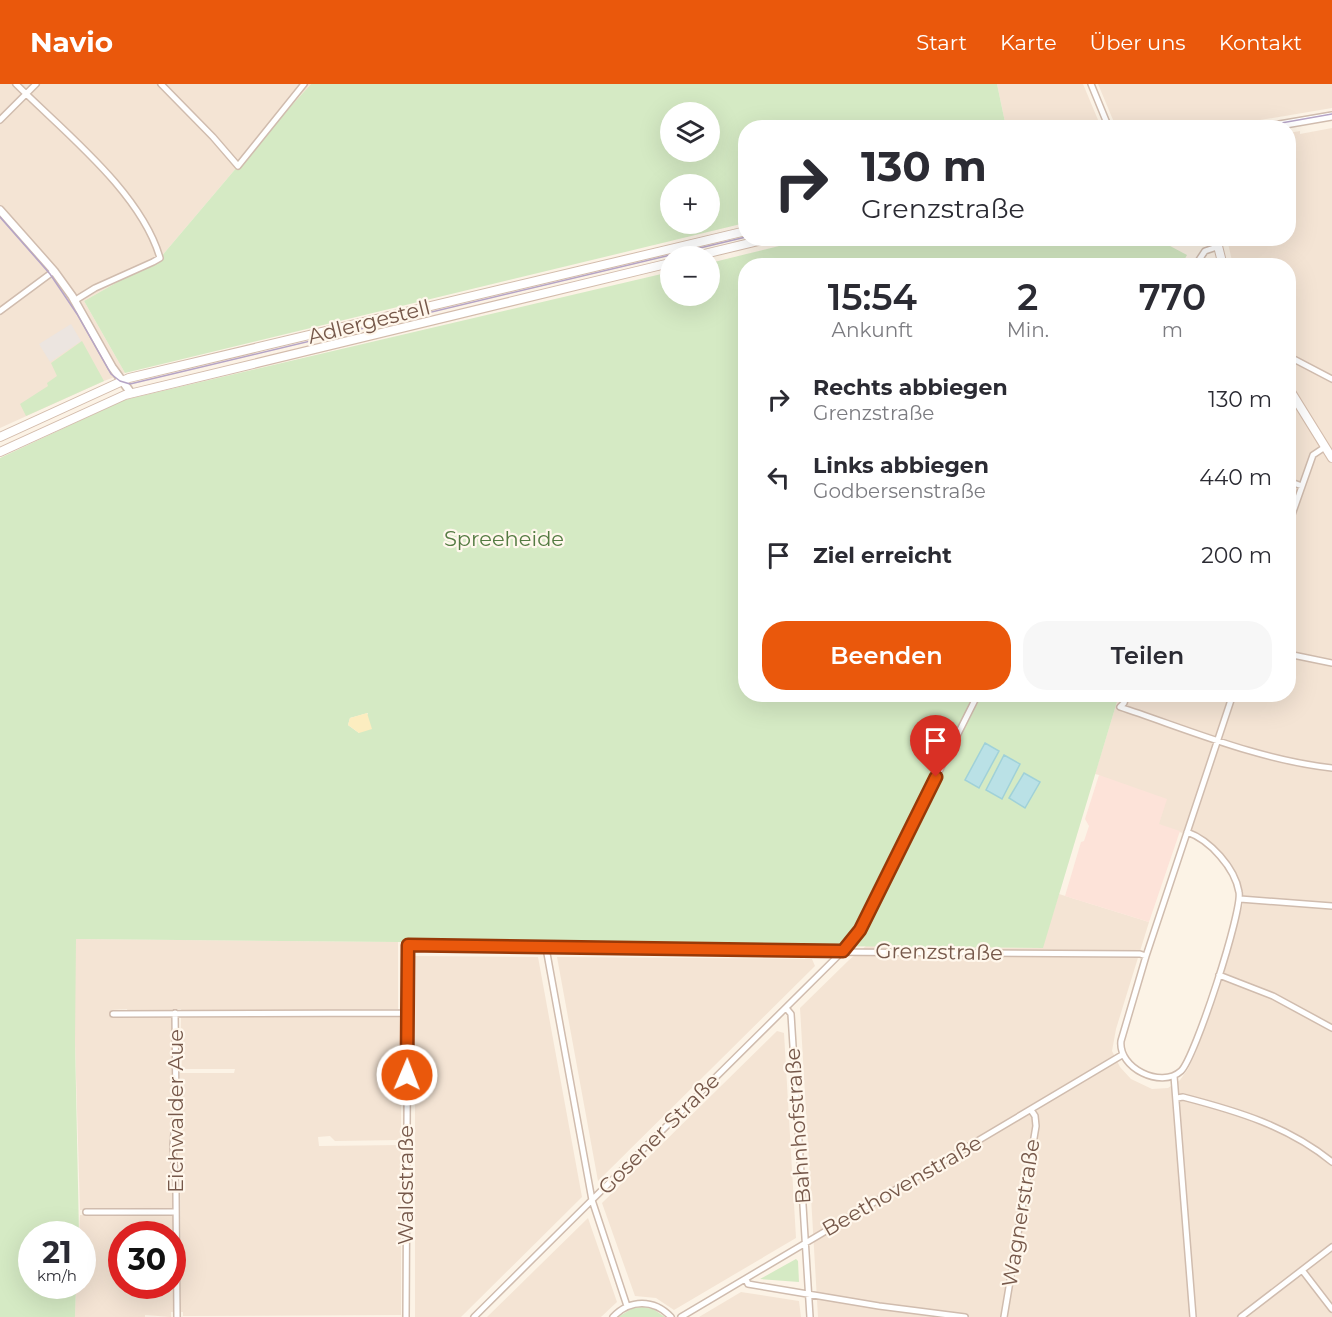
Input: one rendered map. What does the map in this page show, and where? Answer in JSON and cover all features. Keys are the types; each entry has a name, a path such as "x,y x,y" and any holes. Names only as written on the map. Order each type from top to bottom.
{"main road":[{"name":"Adlergestell","path":"0,437 122,381 738,233"},
{"path":"720,250 738,246"},
{"name":"Adlergestell","path":"0,452 111,400 131,393 660,265"},
{"path":"1296,400 1332,458"}],"street":[{"path":"16,84 107,174 122,192 148,229 160,258 95,288 74,301"},
{"path":"0,120 36,84"},
{"path":"161,84 238,166 304,84"},
{"path":"1091,84 1106,120"},
{"path":"1296,122 1332,116"},
{"path":"0,210 54,271 131,393"},
{"path":"1200,258 1212,246"},
{"path":"0,310 54,271"},
{"path":"1296,360 1332,379"},
{"path":"1296,503 1313,455 1325,447"},
{"path":"1296,484 1302,486"},
{"path":"1296,656 1332,663"},
{"name":"Gosener Straße","path":"474,1317 843,951 860,930 974,702"},
{"path":"1124,702 1120,707 1222,741 1297,763 1332,768"},
{"path":"1187,832 1212,848 1228,865 1236,880 1240,900 1219,975 1194,1050 1186,1066 1174,1076 1166,1078 1149,1075 1134,1068 1122,1055 1120,1047 1146,956 1187,832 1222,741 1231,702"},
{"path":"1240,900 1332,906"},
{"name":"Grenzstraße","path":"408,945 1140,954 1146,956"},
{"name":"Waldstraße","path":"406,1317 408,945"},
{"path":"546,948 592,1200 627,1306"},
{"path":"1219,975 1273,996 1332,1028"},
{"name":"Bahnhofstraße","path":"786,1008 791,1014 810,1317"},
{"path":"113,1014 407,1012"},
{"name":"Eichwalder Aue","path":"175,1013 176,1108 173,1146 177,1317"},
{"name":"Beethovenstraße","path":"681,1317 1122,1055"},
{"path":"1174,1076 1193,1317"},
{"path":"1177,1098 1183,1097 1238,1112 1277,1126 1332,1162"},
{"name":"Wagnerstraße","path":"1004,1317 1036,1126 1035,1116 1031,1110"},
{"path":"86,1212 176,1212"},
{"path":"1241,1317 1332,1247"},
{"path":"1302,1270 1332,1309"},
{"path":"746,1279 748,1284 879,1306 964,1317"},
{"path":"613,1317 627,1306 650,1304 663,1309 671,1317"}],"shaded area":[{"path":"0,84 311,84 160,258 84,301 125,373 0,428"},
{"path":"997,84 1083,84 1098,120 1005,120"},
{"path":"1098,84 1332,84 1332,108 1261,120 1113,120"},
{"path":"1332,128 1332,1317 818,1317 800,1008 866,946 1042,948 1059,894 1149,922 1116,1029 1112,1051 1120,1067 1131,1079 1152,1089 1168,1088 1180,1080 1196,1052 1243,904 1242,893 1231,863 1213,846 1201,839 1158,825 1095,774 1117,702 1296,702 1296,258 1231,258 1229,246 1296,246 1296,132 1300,131 1300,134"},
{"path":"71,324 81,341 50,362 39,344"},
{"path":"1099,775 1167,799 1159,824 1180,831 1149,922 1065,896 1081,842 1084,841 1089,826 1085,819"},
{"path":"75,939 398,942 398,1009 182,1012 181,1009 172,1009 172,1012 111,1010 111,1017 171,1017 173,1020 173,1106 170,1132 173,1210 80,1210 75,1041"},
{"path":"415,956 538,957 582,1197 461,1317 415,1317"},
{"path":"557,957 812,959 815,966 598,1181"},
{"path":"401,1016 401,1140 335,1141 330,1136 318,1137 319,1146 401,1145 401,1315 183,1316 181,1299 186,1299 186,1221 180,1221 180,1166 177,1140 180,1073 234,1073 235,1069 180,1069 181,1017"},
{"path":"777,1031 784,1033 796,1238 674,1310 656,1298 635,1296 602,1203"},
{"path":"80,1215 174,1215 174,1221 108,1221 108,1299 174,1299 174,1312 171,1312 171,1317 145,1315 145,1317 75,1317 76,1299 96,1299 96,1221 80,1221"},
{"path":"588,1218 617,1302 601,1317 487,1317"},
{"path":"741,1292 799,1301 801,1317 699,1317"}],"green space":[{"path":"311,84 997,84 1005,120 738,120 738,225 720,229 720,174 660,174 660,234 700,234 125,373 84,301 160,258"},
{"name":"Spreeheide","path":"779,246 1170,246 1187,255 1185,258 738,258 738,702 1117,702 1043,948 76,939 75,1041 79,1221 18,1221 18,1299 76,1299 75,1317 0,1317 0,458 124,400 660,274 660,306 720,306 720,261","holes":["368,713 359,733 348,725 350,718"]},
{"path":"82,341 104,381 26,416 20,404 48,386 47,383 57,376 51,363"},
{"path":"796,1259 799,1282 760,1279"},
{"path":"633,1308 653,1309 665,1317 618,1317"}],"sand":[{"path":"367,713 372,729 359,733 348,725 350,718"}],"water":[{"path":"985,743 999,751 979,788 965,780"},
{"path":"1004,755 1020,764 1002,799 986,790"},
{"path":"1024,773 1040,782 1025,808 1009,798"}],"tram line":[{"path":"1296,120 1332,114"},
{"path":"0,217 50,274 77,314 111,374 120,381 130,384 738,239"}],"route":[{"path":"407,1075 408,945 555,949 843,951 860,930 936,777"}]}
